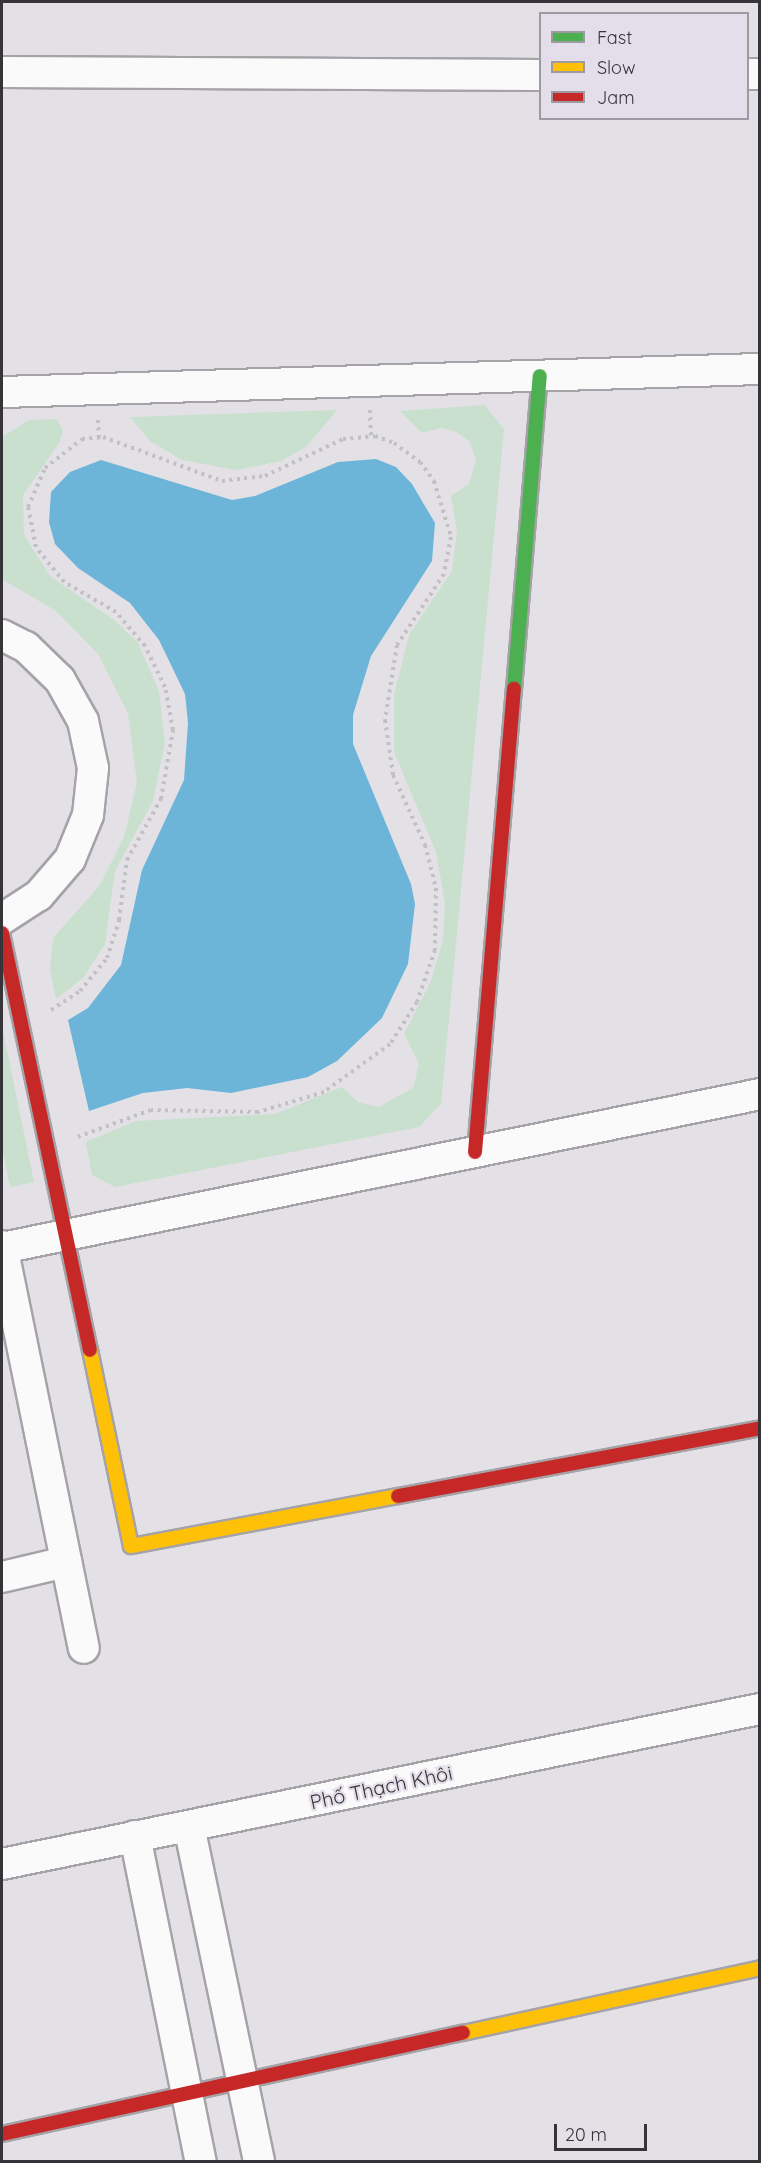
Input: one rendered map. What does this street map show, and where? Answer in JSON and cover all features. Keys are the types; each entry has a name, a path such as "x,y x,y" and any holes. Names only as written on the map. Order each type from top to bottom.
{"street":[{"path":"2,72 539,75"},
{"path":"2,392 759,369"},
{"path":"475,1152 540,376"},
{"path":"2,635 26,647 60,680 83,721 93,768 88,815 70,859 39,895 2,920"},
{"path":"2,933 131,1546 759,1428"},
{"path":"84,1648 2,1247 759,1094"},
{"path":"2,1577 66,1562"},
{"name":"Phố Thạch Khôi","path":"2,1864 759,1709"},
{"path":"189,1826 259,2162"},
{"path":"135,1836 201,2162"},
{"path":"2,2134 759,1968"}],"path":[{"path":"370,398 371,437"},
{"path":"44,1013 80,991 107,958 119,920 127,860 169,775 173,730 165,687 145,645 116,612 64,582 36,547 28,507 34,486 61,452 82,440 123,441 181,470 222,481 265,476 343,439 371,437 394,443 420,462 443,501 451,537 444,574 397,645 385,720 393,775 425,845 436,888 438,929 426,981 390,1044 324,1092 258,1112 152,1110 71,1140"}],"green space":[{"path":"484,405 504,429 441,1104 419,1127 115,1187 92,1175 86,1142 136,1121 275,1114 342,1087 358,1102 379,1107 413,1088 419,1064 404,1034 431,981 443,940 445,903 436,852 394,752 394,695 409,635 452,571 457,532 451,496 469,484 476,460 470,442 457,432 441,428 422,433 400,411"},
{"path":"337,410 306,447 281,461 236,470 182,460 150,441 130,417"},
{"path":"57,419 63,431 59,443 23,495 24,535 50,576 114,620 138,643 159,691 165,743 153,801 115,871 105,944 83,978 56,999 50,969 53,938 100,885 124,837 137,783 128,713 98,654 56,611 2,579 2,437 29,420"},
{"path":"2,1026 34,1182 10,1187 2,1147"}],"water":[{"path":"376,459 396,467 412,484 435,523 432,561 371,656 353,715 353,744 411,884 415,904 408,964 382,1018 337,1061 308,1077 231,1093 187,1088 143,1093 89,1111 68,1020 88,1008 121,965 142,870 184,780 188,723 185,694 159,640 130,603 78,568 55,544 49,522 51,492 70,472 101,460 232,500 255,496 338,462"}],"traffic: fast":[{"path":"514,689 540,376"}],"traffic: slow":[{"path":"90,1350 131,1546 398,1496"},
{"path":"463,2033 760,1968"}],"traffic: jam":[{"path":"475,1152 514,689"},
{"path":"2,933 90,1350"},
{"path":"398,1496 760,1428"},
{"path":"2,2134 463,2033"}]}
